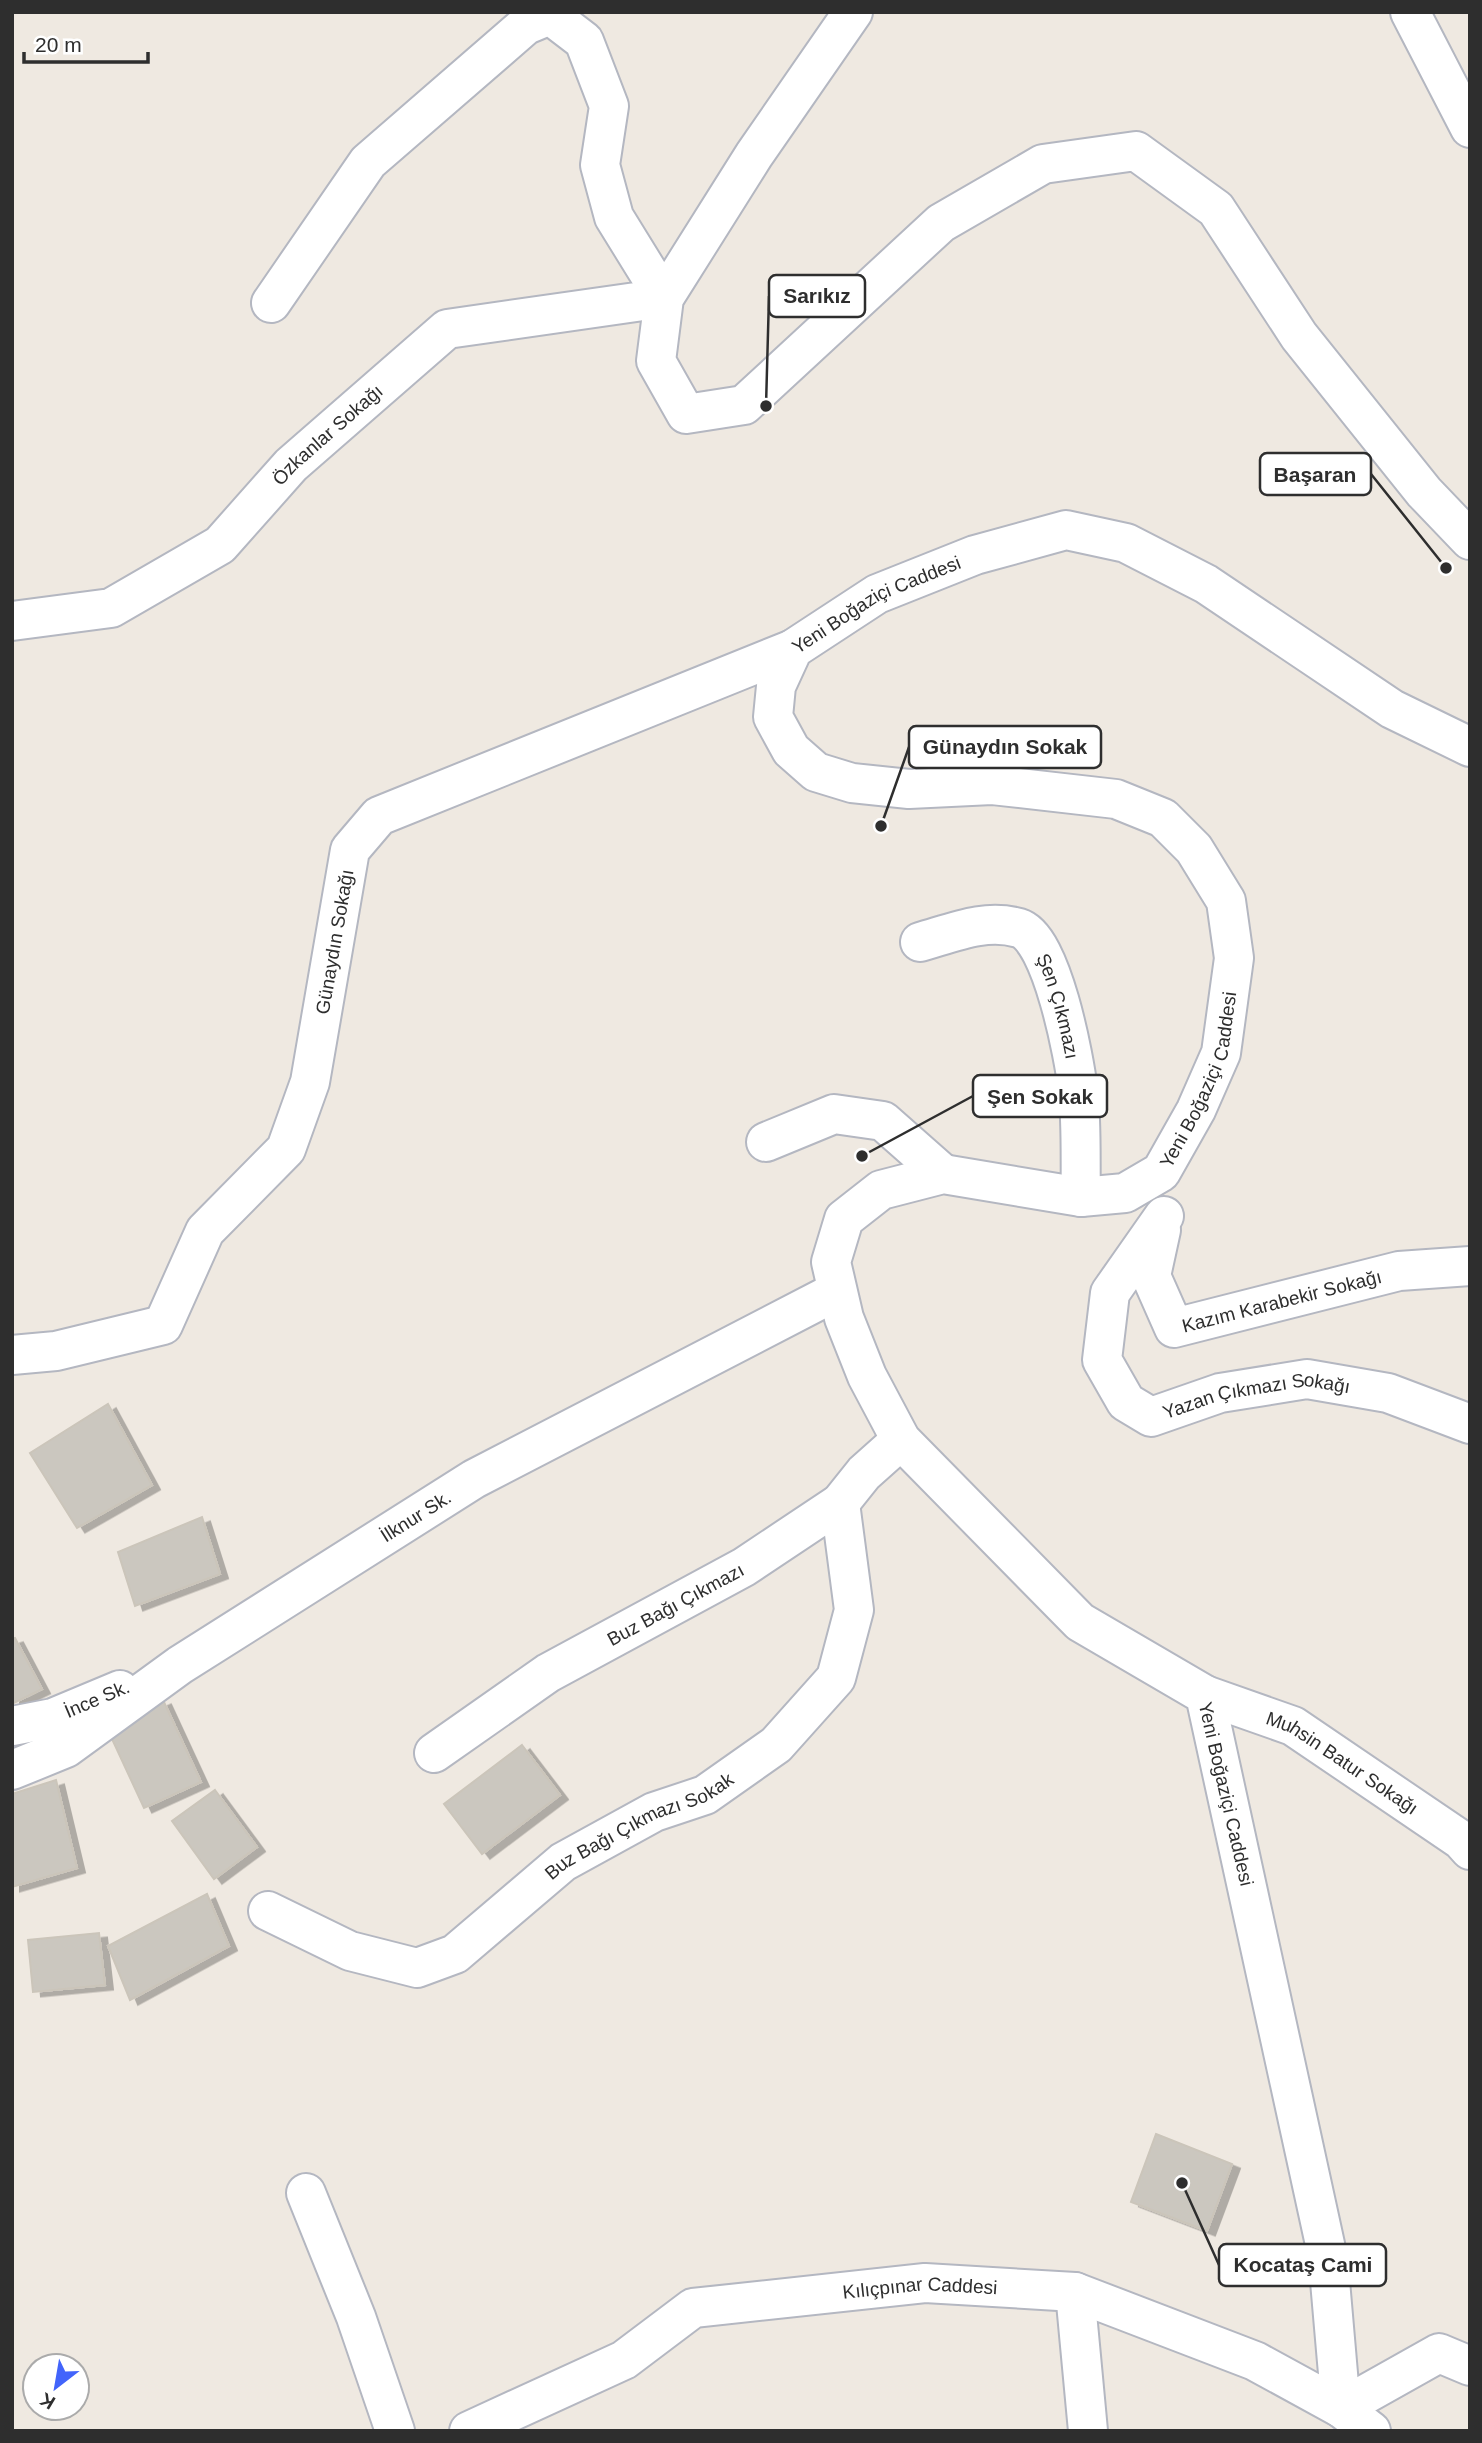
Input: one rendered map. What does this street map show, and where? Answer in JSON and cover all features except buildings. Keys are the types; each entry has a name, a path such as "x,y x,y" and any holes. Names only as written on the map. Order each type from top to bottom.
{"street":[{"path":"853,12 754,155 664,298 656,361 686,414 744,405 941,223 1043,164 1136,151 1216,209 1299,336 1424,492 1470,540"},
{"path":"1410,12 1470,128"},
{"path":"271,303 368,162 526,25 550,15 584,41 609,106 600,164 614,217 664,298"},
{"name":"Özkanlar Sokağı","path":"12,621 111,608 220,545 291,465 447,329 664,298"},
{"name":"Yeni Boğaziçi Caddesi","path":"1341,2408 1328,2258 1205,1695 1080,1622 901,1440 867,1376 844,1318 831,1262 844,1219 881,1190 943,1174 1081,1197 1125,1193 1161,1172 1196,1110 1221,1053 1234,958 1226,901 1194,849 1163,818 1116,799 992,785 909,789 852,783 816,772 791,750 772,716 776,686 793,649 877,594 975,555 1066,530 1126,543 1206,584 1392,709 1470,747"},
{"name":"Günaydın Sokağı","path":"12,1355 56,1351 163,1325 205,1231 286,1149 310,1082 350,850 379,816 793,649"},
{"name":"Şen Çıkmazı","path":"919,942 985,924 1020,928 1034,937 1053,974 1078,1089 1081,1197"},
{"path":"766,1142 834,1114 883,1121 943,1174"},
{"name":"Kazım Karabekir Sokağı","path":"1161,1172 1164,1216 1151,1276 1174,1328 1399,1271 1470,1266"},
{"name":"Yazan Çıkmazı Sokağı","path":"1164,1216 1110,1293 1102,1360 1126,1402 1151,1417 1220,1393 1307,1379 1388,1393 1470,1424"},
{"name":"İlknur Sk.","path":"12,1770 66,1748 180,1665 474,1479 837,1291"},
{"name":"Buz Bağı Çıkmazı","path":"435,1753 548,1673 744,1567 840,1503 864,1473 901,1440"},
{"name":"Buz Bağı Çıkmazı Sokak","path":"268,1911 350,1951 417,1968 455,1954 563,1862 654,1812 705,1795 776,1745 836,1678 854,1610 840,1503"},
{"name":"İnce Sk.","path":"12,1726 54,1718 180,1665"},
{"name":"Muhsin Batur Sokağı","path":"1205,1695 1293,1726 1461,1840 1470,1850"},
{"path":"306,2193 356,2317 395,2431"},
{"name":"Kılıçpınar Caddesi","path":"469,2431 624,2360 693,2308 925,2283 1075,2292 1255,2361 1341,2408 1371,2431"},
{"path":"1075,2292 1088,2431"},
{"path":"1341,2408 1439,2353 1470,2366"}],"place":[{"name":"Sarıkız","path":"766,406"},
{"name":"Başaran","path":"1446,568"},
{"name":"Günaydın Sokak","path":"881,826"},
{"name":"Şen Sokak","path":"862,1156"},
{"name":"Kocataş Cami","path":"1182,2183"}]}
